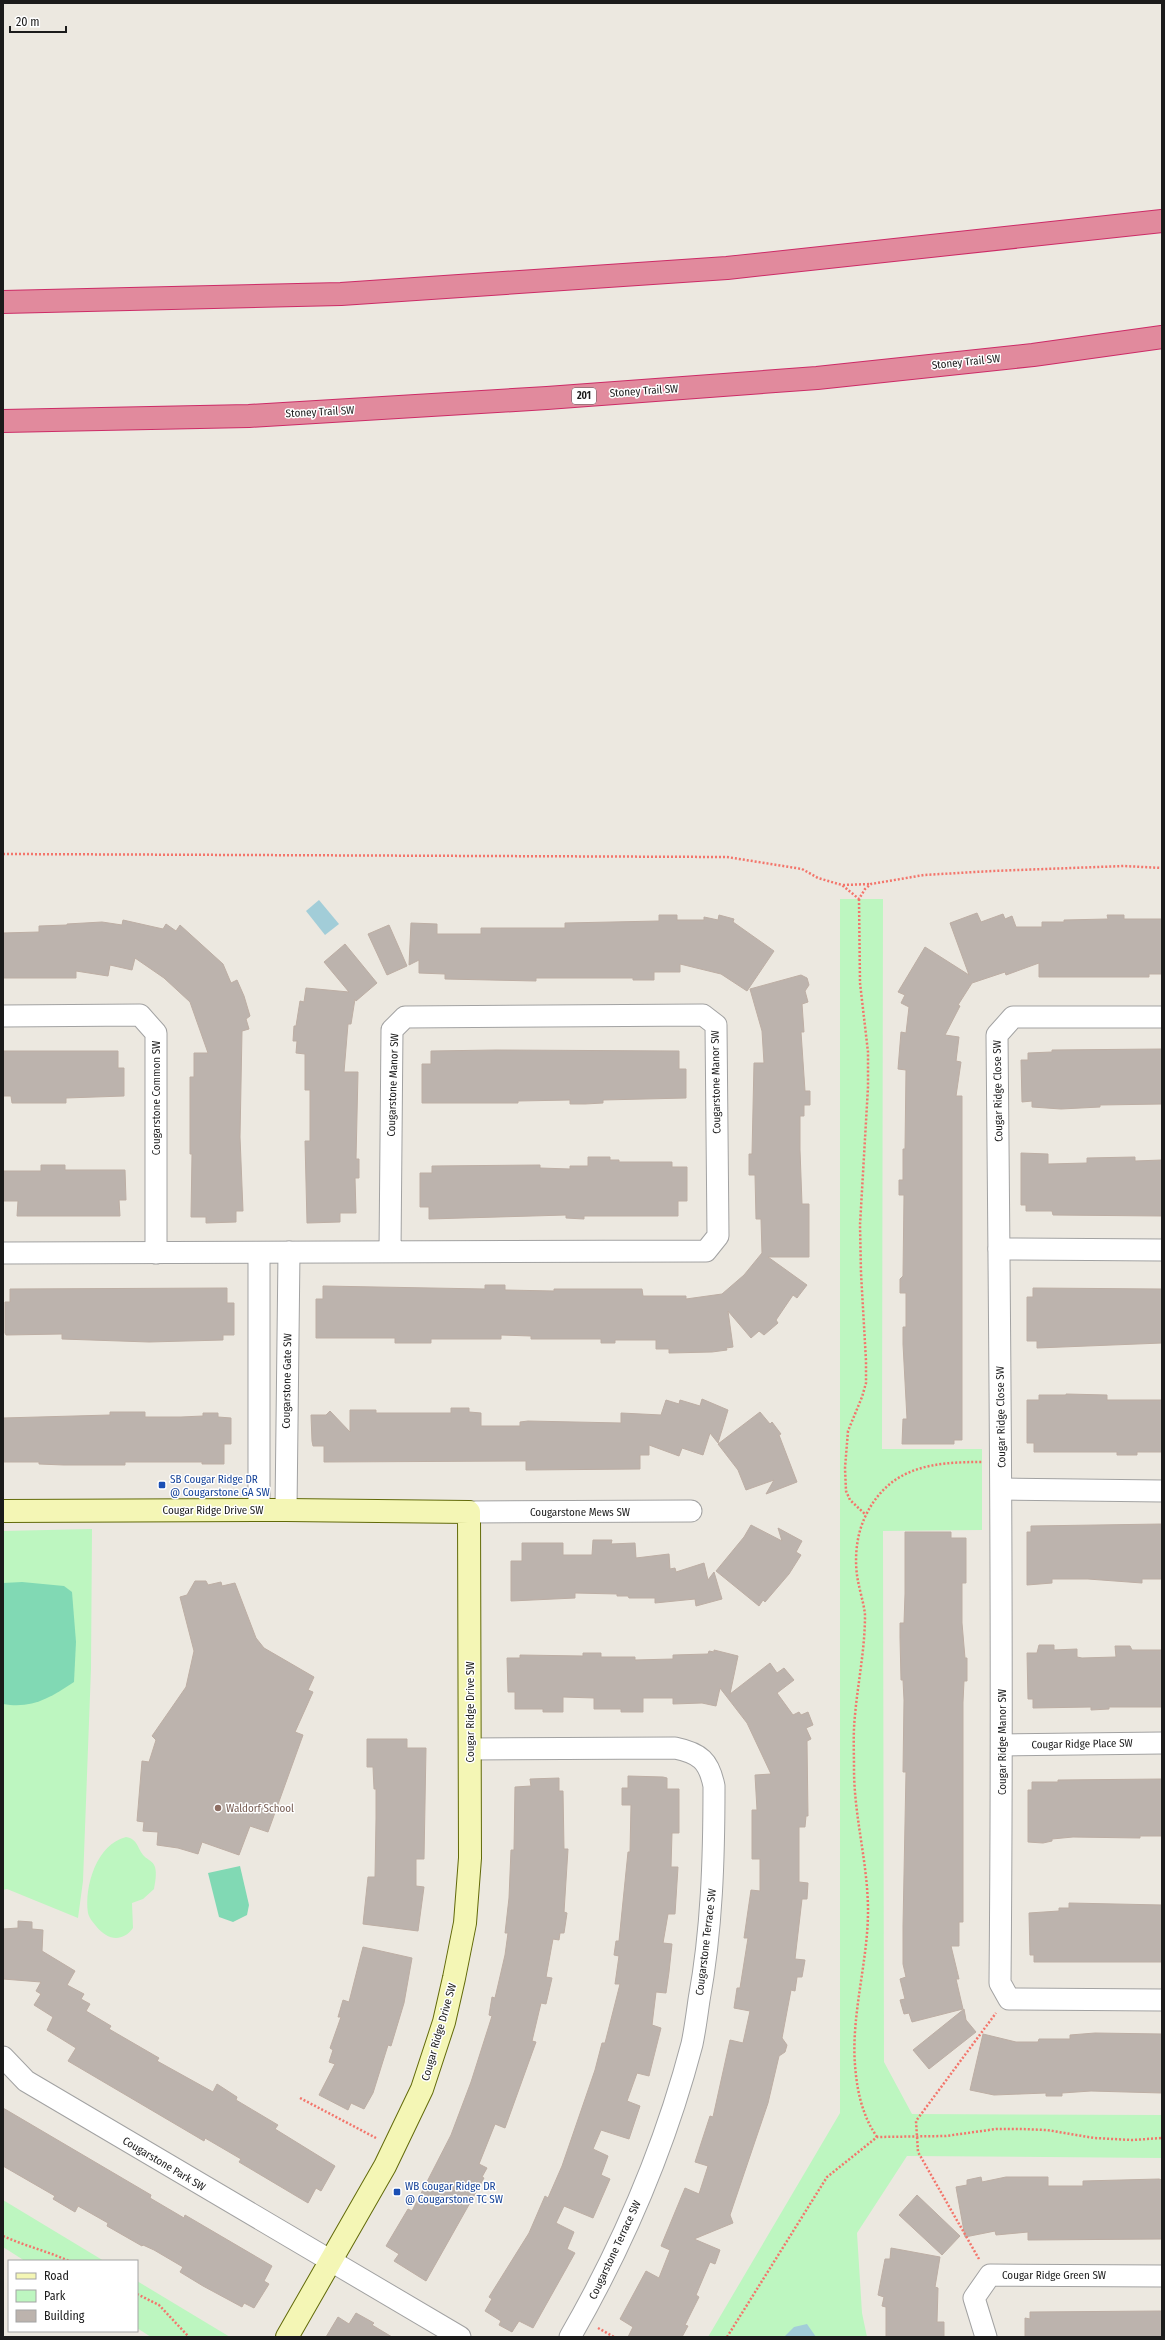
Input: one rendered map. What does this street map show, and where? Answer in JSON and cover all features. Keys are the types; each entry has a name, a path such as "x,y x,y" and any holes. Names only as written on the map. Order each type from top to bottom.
{"highway":[{"path":"3,302 341,294 727,268 1162,221"},
{"name":"Stoney Trail SW","path":"3,421 249,416 547,398 817,378 1033,355 1162,337"}],"street":[{"name":"Cougarstone Common SW","path":"3,1016 140,1015 156,1033 156,1253"},
{"name":"Cougarstone Manor SW","path":"259,1253 390,1251 706,1251 718,1236 716,1025 703,1015 405,1017 392,1030 390,1251"},
{"name":"Cougar Ridge Close SW","path":"1002,1489 997,1035 1013,1017 1162,1017"},
{"path":"999,1249 1162,1250"},
{"name":"Cougarstone Gate SW","path":"286,1510 289,1252"},
{"path":"3,1253 259,1253 259,1510"},
{"path":"1002,1489 1162,1492"},
{"name":"Cougar Ridge Manor SW","path":"1002,1489 1000,1983 1009,1999"},
{"name":"Cougar Ridge Drive SW","path":"3,1511 286,1510 469,1512 470,1858 465,1923 454,1978 444,2022 422,2089 394,2148 331,2263 287,2337"},
{"name":"Cougarstone Mews SW","path":"469,1512 691,1511"},
{"name":"Cougar Ridge Place SW","path":"1002,1745 1162,1743"},
{"name":"Cougarstone Terrace SW","path":"470,1749 675,1748 691,1751 703,1759 711,1772 714,1786 713,1880 706,1964 692,2044 664,2132 636,2207 598,2289 570,2337"},
{"path":"1009,1999 1162,2000"},
{"name":"Cougarstone Park SW","path":"3,2057 26,2081 331,2263"},
{"path":"331,2263 460,2337"},
{"name":"Cougar Ridge Green SW","path":"986,2337 974,2298 990,2275 1162,2276"}],"path":[{"path":"3,854 727,857 802,869 818,878 842,885 871,884 924,875 992,871 1124,866 1162,868"},
{"path":"866,1515 850,1500 846,1491 845,1468 848,1431 862,1397 866,1361 860,1273 860,1225 868,1088 868,1052 860,983 859,899 865,889 871,884"},
{"path":"842,885 859,899"},
{"path":"877,2137 867,2122 862,2106 855,2050 868,1909 854,1771 855,1715 862,1665 865,1612 856,1564 859,1538 866,1515 888,1487 908,1472 922,1466 945,1462 984,1462"},
{"path":"990,2275 918,2152 916,2121 995,2014 1009,1999"},
{"path":"300,2098 394,2148"},
{"path":"727,2337 827,2177 877,2137 916,2138 1021,2129 1047,2130 1094,2138 1132,2140 1162,2138"},
{"path":"3,2236 24,2246 47,2251 67,2260"},
{"path":"138,2294 159,2305 189,2337"},
{"path":"597,2328 614,2337"}],"green space":[{"path":"840,899 883,899 882,1449 982,1449 982,1530 883,1531 884,2062 912,2114 1162,2115 1162,2158 907,2156 857,2233 862,2313 867,2337 708,2337 840,2113"},
{"path":"92,1529 91,1669 83,1881 78,1918 7,1889 3,1890 3,1531"},
{"path":"22,1582 64,1586 72,1592 76,1642 74,1682 57,1693 40,1701 23,1705 3,1704 3,1583"},
{"path":"126,1837 133,1840 144,1856 153,1863 156,1870 156,1878 154,1889 143,1899 132,1903 133,1928 124,1936 114,1938 100,1931 90,1918 87,1902 88,1891 100,1857 107,1848 116,1841"},
{"path":"240,1866 249,1905 247,1915 233,1922 219,1917 208,1873"},
{"path":"3,2200 102,2260 23,2260 3,2247"},
{"path":"138,2282 230,2337 151,2337 138,2329"}],"water":[{"path":"319,900 339,924 325,935 306,911"},
{"path":"807,2324 816,2337 784,2337 794,2327"}],"building":[{"path":"977,913 981,922 1003,914 1005,919 1012,916 1016,927 1042,927 1042,922 1064,922 1064,920 1108,919 1107,915 1124,915 1124,919 1162,919 1162,974 1149,974 1149,977 1039,977 1039,963 1006,975 1005,972 972,983 958,1005 960,1006 945,1035 959,1037 956,1061 961,1062 956,1096 962,1096 962,1440 954,1440 954,1444 902,1444 903,1419 907,1419 903,1344 903,1327 906,1327 906,1293 900,1293 900,1279 903,1276 904,1195 899,1195 899,1180 903,1180 903,1149 905,1149 906,1070 898,1069 901,1032 906,1033 909,1007 901,1003 905,995 898,992 925,947 969,975 950,923"},
{"path":"659,915 677,915 677,920 704,920 704,917 718,920 719,915 734,919 733,922 774,951 747,991 721,974 680,964 680,972 654,972 654,980 633,980 633,978 536,978 536,981 445,979 445,974 419,973 419,960 409,965 411,923 437,924 437,934 481,934 481,928 565,928 565,923 659,921"},
{"path":"123,920 163,929 166,924 176,931 180,925 223,964 231,983 237,980 244,996 250,1016 246,1019 249,1029 242,1031 240,1137 243,1211 236,1211 236,1222 206,1223 206,1217 191,1217 192,1154 190,1154 190,1077 194,1077 194,1053 208,1053 190,1002 164,978 135,958 132,970 110,965 108,976 76,971 76,978 3,978 3,933 39,932 39,926 67,924 102,922 122,925"},
{"path":"389,925 407,966 387,975 368,934"},
{"path":"345,944 377,983 356,1001 355,999 351,1024 348,1024 344,1072 358,1072 356,1159 359,1159 359,1178 355,1178 356,1213 340,1213 340,1222 307,1223 305,1141 310,1141 310,1090 305,1090 305,1054 296,1053 297,1041 293,1041 294,1026 296,1026 300,1001 304,1002 306,988 349,992 324,962"},
{"path":"801,975 807,978 809,985 805,991 808,1002 802,1004 804,1032 801,1032 805,1091 810,1091 810,1105 804,1105 804,1116 800,1116 800,1150 802,1204 809,1204 809,1257 768,1257 807,1285 797,1298 793,1295 776,1320 778,1323 764,1335 759,1331 751,1338 728,1311 733,1347 726,1348 727,1350 712,1352 669,1353 669,1349 656,1349 656,1340 615,1340 615,1343 601,1343 601,1339 531,1339 531,1336 501,1335 501,1339 431,1339 431,1343 395,1343 395,1338 316,1338 316,1299 323,1299 323,1286 485,1289 485,1285 505,1285 505,1290 554,1291 554,1289 642,1289 643,1296 686,1296 686,1299 722,1294 744,1275 762,1253 761,1219 756,1219 755,1175 749,1175 749,1154 752,1154 754,1063 764,1063 762,1031 750,989"},
{"path":"1162,1049 1162,1104 1100,1105 1100,1107 1061,1109 1032,1107 1032,1101 1022,1102 1021,1060 1028,1060 1028,1053 1052,1052 1052,1050"},
{"path":"3,1051 118,1051 118,1068 124,1068 124,1096 66,1098 66,1103 12,1103 11,1096 3,1096"},
{"path":"431,1051 679,1051 679,1069 686,1069 686,1098 603,1100 603,1103 585,1104 570,1104 570,1100 518,1101 518,1103 422,1103 422,1064 431,1064"},
{"path":"1021,1153 1048,1154 1048,1164 1087,1163 1087,1158 1135,1157 1135,1161 1162,1160 1162,1216 1053,1215 1052,1211 1026,1211 1026,1205 1021,1205"},
{"path":"588,1157 610,1157 610,1160 619,1160 619,1162 672,1162 672,1167 687,1167 687,1201 678,1201 678,1216 584,1216 584,1219 566,1218 566,1215 429,1219 429,1207 420,1207 420,1173 432,1173 432,1166 540,1165 540,1168 570,1169 570,1166 588,1166"},
{"path":"41,1165 65,1165 65,1170 125,1170 126,1200 119,1200 120,1216 17,1216 18,1201 3,1201 3,1171 41,1171"},
{"path":"227,1288 227,1303 234,1303 234,1335 223,1335 223,1340 149,1342 62,1339 62,1334 6,1335 5,1333 5,1302 10,1302 10,1289"},
{"path":"1033,1288 1162,1289 1162,1343 1037,1348 1037,1341 1027,1341 1027,1297 1033,1297"},
{"path":"1039,1395 1107,1395 1107,1400 1162,1400 1162,1452 1137,1452 1137,1455 1117,1455 1117,1452 1034,1452 1034,1443 1027,1443 1027,1400 1039,1400"},
{"path":"702,1399 728,1410 718,1443 710,1433 703,1455 682,1448 679,1456 649,1445 649,1455 640,1455 640,1469 526,1470 526,1461 324,1462 324,1446 313,1446 312,1441 311,1415 326,1415 330,1411 350,1432 350,1410 376,1410 376,1413 451,1413 451,1408 469,1408 469,1412 481,1413 481,1426 520,1426 520,1422 528,1421 621,1423 621,1413 661,1415 666,1400 679,1404 680,1400 700,1406"},
{"path":"110,1412 145,1412 145,1417 203,1416 203,1413 218,1413 218,1417 231,1418 231,1444 224,1444 224,1464 202,1464 202,1462 125,1462 125,1465 64,1465 39,1464 39,1462 3,1462 3,1418 110,1415"},
{"path":"760,1412 770,1424 772,1422 781,1434 779,1435 797,1482 766,1494 774,1480 746,1490 738,1470 718,1444"},
{"path":"1162,1524 1162,1579 1142,1579 1142,1583 1088,1579 1052,1579 1052,1583 1027,1585 1027,1532 1031,1532 1031,1526"},
{"path":"751,1525 782,1541 778,1528 802,1541 796,1552 801,1555 789,1574 765,1602 763,1600 759,1606 716,1571 744,1537"},
{"path":"905,1532 951,1532 951,1538 966,1538 966,1583 962,1583 962,1623 965,1658 967,1658 967,1681 964,1681 963,1702 963,1922 959,1922 959,1946 951,1946 959,1979 956,1979 963,2009 912,2022 909,2013 904,2014 900,2000 905,1999 900,1979 906,1977 903,1964 903,1926 906,1772 903,1772 904,1700 903,1680 901,1680 900,1637 900,1623 904,1623"},
{"path":"593,1540 612,1540 611,1544 635,1543 636,1558 669,1554 670,1569 675,1568 676,1572 704,1563 708,1580 714,1572 722,1599 696,1606 695,1599 655,1603 655,1598 629,1598 628,1596 617,1596 617,1594 575,1593 575,1598 511,1601 511,1561 522,1561 522,1543 563,1543 563,1555 592,1555"},
{"path":"195,1581 206,1581 208,1585 221,1582 222,1586 235,1583 256,1638 264,1648 314,1677 308,1690 313,1692 295,1732 303,1735 268,1832 250,1826 239,1855 202,1842 198,1854 178,1848 157,1845 158,1832 143,1831 144,1822 137,1821 142,1761 149,1762 156,1740 152,1736 186,1687 194,1651 180,1597 187,1595"},
{"path":"1039,1645 1054,1645 1054,1650 1077,1649 1077,1657 1082,1658 1116,1657 1115,1646 1130,1646 1132,1650 1162,1650 1162,1707 1109,1707 1109,1709 1091,1710 1091,1707 1033,1708 1033,1699 1028,1699 1027,1653 1037,1653"},
{"path":"714,1650 738,1656 730,1694 770,1663 777,1673 784,1668 794,1680 777,1693 793,1715 799,1712 801,1715 808,1712 813,1725 806,1728 811,1739 807,1741 808,1816 806,1816 805,1827 799,1827 799,1882 808,1883 807,1899 802,1899 795,1959 805,1960 802,1977 797,1977 795,1991 791,1990 782,2038 787,2045 785,2052 779,2056 768,2103 730,2215 733,2223 694,2239 720,2250 715,2264 710,2262 696,2295 699,2297 685,2325 688,2326 682,2337 628,2337 633,2327 620,2319 646,2271 659,2278 670,2250 661,2246 685,2188 699,2194 708,2166 695,2162 710,2116 713,2117 730,2040 743,2043 750,2011 734,2008 737,1988 740,1988 748,1938 744,1938 751,1890 760,1891 760,1859 752,1859 752,1810 757,1810 755,1775 771,1774 747,1723 720,1688 716,1706 702,1703 673,1704 673,1698 643,1698 643,1712 621,1712 621,1709 594,1709 594,1698 563,1697 563,1712 543,1712 543,1709 515,1709 515,1692 508,1692 507,1658 520,1658 520,1655 583,1656 583,1653 601,1653 601,1657 635,1657 635,1660 673,1659 673,1655 708,1654 709,1651 714,1652"},
{"path":"367,1739 407,1739 407,1748 426,1748 424,1859 416,1859 416,1886 424,1887 418,1931 363,1924 368,1877 375,1877 376,1789 374,1789 373,1767 367,1767"},
{"path":"628,1776 667,1778 667,1789 679,1789 679,1833 672,1833 671,1867 678,1867 675,1914 668,1914 663,1943 672,1944 669,1972 666,1993 656,1992 652,2025 661,2028 649,2076 637,2073 627,2101 640,2106 629,2139 601,2130 593,2149 608,2156 601,2175 610,2179 593,2218 564,2206 556,2223 574,2232 567,2249 575,2253 533,2328 519,2321 512,2332 499,2325 501,2321 485,2311 492,2299 489,2297 529,2233 545,2196 548,2198 562,2166 595,2070 602,2043 605,2043 620,1984 615,1984 619,1956 614,1955 616,1941 619,1941 628,1852 630,1852 631,1805 622,1805 622,1788 628,1788"},
{"path":"559,1778 559,1791 563,1791 564,1849 568,1849 564,1912 567,1913 564,1933 560,1933 559,1940 553,1939 546,1977 552,1978 546,2004 541,2003 532,2041 536,2042 505,2128 495,2124 479,2164 487,2168 482,2177 484,2178 426,2281 394,2261 399,2254 386,2246 408,2209 412,2211 451,2135 471,2082 492,2016 489,2015 492,1997 495,1998 505,1955 508,1933 505,1933 509,1898 511,1850 514,1850 515,1787 531,1786 530,1779"},
{"path":"1162,1779 1162,1836 1140,1836 1140,1838 1073,1837 1052,1839 1052,1841 1043,1843 1028,1842 1028,1790 1032,1790 1032,1782 1058,1782 1058,1780"},
{"path":"1069,1903 1162,1905 1162,1962 1034,1962 1034,1955 1030,1955 1029,1913 1059,1911 1059,1908 1069,1908"},
{"path":"18,1921 32,1922 32,1929 43,1930 42,1951 75,1971 67,1985 84,1994 81,1999 90,2004 86,2011 111,2026 109,2029 159,2058 157,2061 213,2092 217,2084 237,2097 236,2100 278,2125 275,2129 335,2166 321,2191 316,2188 308,2203 239,2162 241,2159 205,2138 204,2141 68,2061 76,2048 47,2030 53,2017 34,2005 41,1994 36,1991 41,1982 3,1979 3,1929 18,1928"},
{"path":"363,1947 412,1958 404,2003 391,2046 388,2045 373,2093 364,2109 351,2103 348,2110 319,2095 335,2064 329,2062 333,2050 330,2048 341,2017 338,2017 343,2000 349,2002"},
{"path":"964,2009 966,2020 976,2032 929,2069 913,2050"},
{"path":"1095,2033 1162,2034 1162,2093 1091,2091 1062,2093 1062,2096 1046,2096 1046,2093 994,2095 970,2090 983,2034 1016,2042 1038,2042 1039,2039 1070,2039 1070,2035"},
{"path":"3,2108 151,2195 150,2198 184,2218 185,2215 272,2266 264,2281 269,2284 254,2308 244,2303 242,2307 203,2286 180,2272 183,2267 107,2226 108,2223 78,2206 75,2212 53,2199 55,2196 3,2166"},
{"path":"981,2177 982,2182 1006,2177 1048,2177 1048,2186 1083,2186 1083,2181 1162,2180 1162,2239 1028,2240 1028,2232 996,2235 995,2231 965,2237 956,2187 967,2185 967,2180"},
{"path":"917,2195 960,2236 942,2255 899,2215"},
{"path":"891,2248 940,2257 935,2287 938,2288 937,2322 944,2322 944,2337 886,2337 886,2307 882,2306 884,2297 878,2295 885,2259 890,2259"},
{"path":"1162,2311 1162,2337 1025,2337 1025,2318 1030,2319 1030,2312"},
{"path":"356,2313 374,2323 372,2325 392,2337 326,2337 338,2317 349,2324"}],"place":[{"name":"SB Cougar Ridge DR @ Cougarstone GA SW","path":"162,1485"},
{"name":"Waldorf School","path":"218,1808"},
{"name":"WB Cougar Ridge DR @ Cougarstone TC SW","path":"397,2192"}]}
